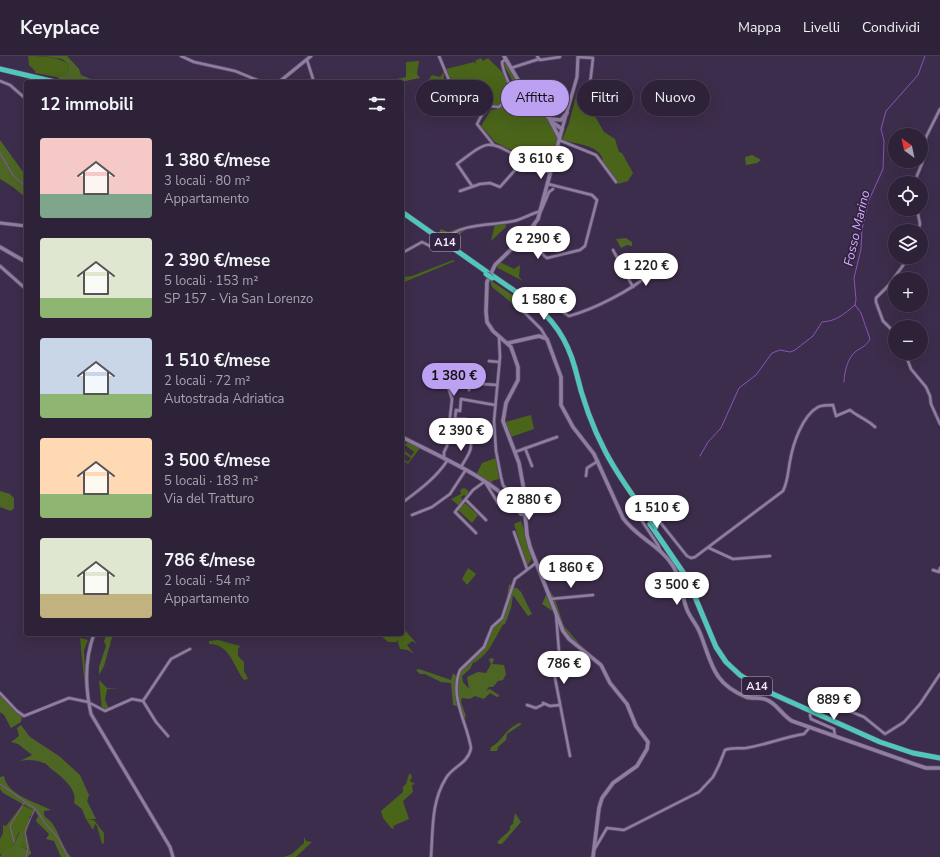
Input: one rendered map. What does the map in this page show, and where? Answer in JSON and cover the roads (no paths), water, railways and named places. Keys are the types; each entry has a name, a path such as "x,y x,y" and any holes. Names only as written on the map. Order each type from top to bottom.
{"highway":[{"path":"0,69 47,80"},
{"path":"0,73 32,80"},
{"name":"A14","path":"404,213 526,300 547,316 559,330 567,344 584,412 596,443 619,482 687,578 716,648 726,662 740,675 761,689 880,742 912,753 940,756"},
{"name":"A14","path":"404,217 487,273"},
{"name":"A14","path":"574,370 585,405 602,447 621,480 690,576 719,646 729,660 741,672 766,688 881,739 908,749 940,756"}],"main road":[{"path":"505,58 524,90 551,120 562,129"},
{"path":"551,120 561,120 564,116"},
{"path":"551,120 559,139"},
{"path":"555,127 562,129"},
{"path":"526,513 520,513 522,507 526,503 522,475 515,452 504,427 502,416 519,376 516,359 508,343 490,328 486,318 488,278 498,262 529,232 535,224 541,211 562,129"},
{"path":"0,247 24,261"},
{"path":"508,343 541,336 547,339 561,377 559,400 572,427 589,447 598,461 622,518 661,552 673,565 678,574 685,605 698,627 710,664 718,677 740,694 754,699 767,699 774,704 785,717 926,768 940,768"},
{"path":"404,439 461,468 498,490 514,504 522,507 526,513 527,535 536,563 566,636 601,665 610,683 627,704 636,726 648,742 647,749 637,766 613,783 602,798 598,808 593,857"}],"street":[{"path":"181,56 194,62 235,71 257,80"},
{"path":"282,80 311,56"},
{"path":"440,56 448,80"},
{"path":"537,56 539,60"},
{"path":"569,103 577,78 578,56 593,58 590,80"},
{"path":"511,68 547,57 560,57"},
{"path":"493,107 499,107 509,97 511,88 502,62 505,58"},
{"path":"307,60 313,80"},
{"path":"0,81 10,85 24,97"},
{"path":"917,176 924,161 926,136 940,109"},
{"path":"481,116 477,124 493,144 551,173"},
{"path":"562,129 565,116"},
{"path":"559,139 596,155 616,182"},
{"path":"472,186 457,164 481,147 493,144"},
{"path":"460,191 472,186 490,183 500,187 524,160"},
{"path":"529,232 547,258 580,250 585,246 597,200 592,195 563,187 548,185"},
{"path":"548,185 553,189"},
{"path":"445,239 451,234 467,228 514,221 541,211 549,192 553,189 563,187"},
{"path":"0,223 24,226"},
{"path":"534,240 533,233 535,224"},
{"path":"525,236 534,240"},
{"path":"404,252 422,242 437,250 440,246"},
{"path":"613,250 633,286"},
{"path":"888,326 883,321 876,298 889,285 904,264"},
{"path":"0,266 24,287"},
{"path":"547,339 541,329 523,312 526,300 533,293 569,316 594,307 639,283 650,273"},
{"path":"541,329 541,336"},
{"path":"499,337 499,362 494,421 496,451 504,485 514,500 514,504"},
{"path":"908,360 911,369 926,387 930,396 931,404 940,424"},
{"path":"489,361 499,362"},
{"path":"438,456 444,452 447,446 452,399 443,371"},
{"path":"469,390 470,383 497,385"},
{"path":"466,419 455,419 456,410 460,411 461,399 495,406"},
{"path":"642,504 648,507 687,556 691,558 695,557 709,548 744,519 783,491 787,484 790,460 800,432 806,419 818,407 833,405 836,416 850,410 857,417 863,417 875,427"},
{"path":"460,435 467,437 471,442 471,447 461,468"},
{"path":"515,452 557,437"},
{"path":"525,448 532,466"},
{"path":"404,501 429,482 438,473 446,460 444,452"},
{"path":"586,476 587,468 598,461"},
{"path":"412,515 432,506 450,494 465,471"},
{"path":"476,533 456,512 473,490 484,482 498,503"},
{"path":"498,490 504,485"},
{"path":"466,500 486,520"},
{"path":"526,513 546,504 557,502"},
{"path":"636,509 636,512 661,552"},
{"path":"514,532 527,569"},
{"path":"709,548 733,559 770,556"},
{"path":"431,857 432,819 442,786 448,774 465,761 471,748 457,699 457,682 460,670 488,642 492,627 502,618 515,578 536,563"},
{"path":"933,570 939,572 940,568"},
{"path":"550,599 593,595"},
{"path":"556,614 560,664 555,678 570,756"},
{"path":"93,636 86,659 88,702 91,714 170,847 173,857"},
{"path":"143,701 171,659 190,649"},
{"path":"815,705 820,699 830,702 864,717 885,734 904,722 926,696 940,674"},
{"path":"0,693 17,711 24,716 69,698 88,702 102,711 132,699 143,701 156,722 168,736"},
{"path":"527,705 536,708 544,704 550,706 560,705"},
{"path":"810,715 811,719 814,721 834,729 835,736"},
{"path":"594,851 607,828 624,830 698,792 712,777 725,750 730,748 747,748 794,735 804,734 811,727"}],"waterway":[{"name":"Fosso Marino","path":"844,382 848,361 855,352 867,344 870,339 861,313 855,305 856,299 854,278 861,249 862,229 869,200 883,169 884,141 881,129 886,111 918,75 925,56"},
{"path":"0,153 13,175 24,185"},
{"path":"700,456 708,442 721,428 739,388 756,375 772,353 780,350 790,352 795,350 813,336 822,322 836,319 855,305"},
{"path":"0,784 37,810 44,822 59,839 68,857"},
{"path":"14,842 10,826 24,803"},
{"path":"26,857 28,849 25,831 35,809"}]}
